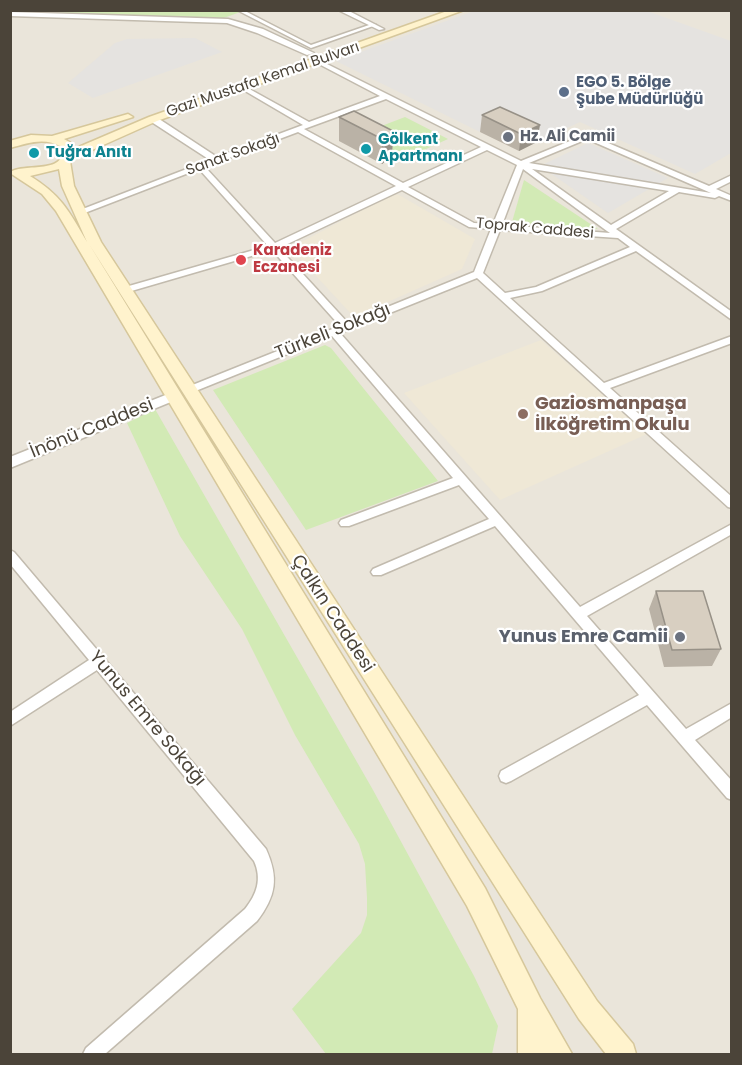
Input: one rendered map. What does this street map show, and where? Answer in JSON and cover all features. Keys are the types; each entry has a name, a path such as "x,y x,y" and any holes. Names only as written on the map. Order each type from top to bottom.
{"main road":[{"name":"Gazi Mustafa Kemal Bulvarı","path":"13,172 38,172 153,119 242,87 377,27 432,10"},
{"name":"Gazi Mustafa Kemal Bulvarı","path":"10,145 28,139 52,139 110,123 460,10"},
{"path":"52,139 67,146 66,158"},
{"name":"Çalkın Caddesi","path":"66,158 68,186 94,242 125,290 181,393 476,897 531,1007 559,1054"},
{"name":"Çalkın Caddesi","path":"13,172 46,191 61,210 588,1010 623,1054"},
{"path":"531,1007 531,1054"}],"street":[{"path":"239,10 311,47 377,27"},
{"path":"341,10 377,27"},
{"path":"10,14 228,21 260,31 521,164 620,236"},
{"path":"242,87 310,126"},
{"name":"Sanat Sokağı","path":"79,212 386,96"},
{"path":"153,119 217,161"},
{"name":"Toprak Caddesi","path":"300,130 462,221 496,228 620,236 732,317"},
{"path":"732,199 587,136 521,164 478,274 505,296 732,504"},
{"path":"125,290 274,247 486,147"},
{"path":"521,164 732,199"},
{"path":"201,166 274,247 462,478 732,792"},
{"path":"710,189 732,177"},
{"path":"610,229 677,190"},
{"path":"505,296 539,289 636,248"},
{"name":"Türkeli Sokağı","path":"181,393 478,274"},
{"path":"603,387 732,339"},
{"name":"İnönü Caddesi","path":"10,463 181,393"},
{"path":"345,522 462,478"},
{"path":"377,572 498,520"},
{"path":"579,614 732,528"},
{"name":"Yunus Emre Sokağı","path":"10,555 260,855 267,871 266,889 262,901 251,915 92,1054"},
{"path":"10,720 99,660"},
{"path":"506,776 650,696"},
{"path":"685,738 732,709"}],"shaded area":[{"path":"10,11 731,11 731,1054 11,1054"},
{"name":"EGO 5. Bölge Şube Müdürlüğü","path":"474,11 647,11 731,41 731,153 695,174 580,122 537,142 499,124 480,132 336,61"},
{"path":"195,38 222,52 93,98 68,83 115,43 127,39"},
{"path":"588,143 668,178 608,213 540,166"},
{"path":"393,194 399,195 475,239 462,269 354,317 290,248"},
{"name":"Gaziosmanpaşa İlköğretim Okulu","path":"541,340 647,434 500,500 404,393"}],"green space":[{"path":"11,10 243,11 221,19 11,13"},
{"path":"405,117 448,139 404,159 358,135"},
{"path":"524,180 598,229 512,222"},
{"path":"325,345 331,348 438,481 306,530 213,390"},
{"path":"155,409 373,790 474,976 498,1026 492,1054 326,1054 292,1009 361,933 367,915 365,864 359,844 295,735 242,629 180,536 127,423"}],"building":[{"path":"500,107 540,125 521,134 482,115"},
{"path":"354,111 393,131 382,139 339,117"},
{"path":"656,591 703,591 721,649 672,650"}],"place":[{"name":"EGO 5. Bölge Şube Müdürlüğü","path":"564,92"},
{"name":"Hz. Ali Camii","path":"508,137"},
{"name":"Gölkent Apartmanı","path":"366,149"},
{"name":"Tuğra Anıtı","path":"34,153"},
{"name":"Karadeniz Eczanesi","path":"241,260"},
{"name":"Gaziosmanpaşa İlköğretim Okulu","path":"523,414"},
{"name":"Yunus Emre Camii","path":"680,637"}]}
